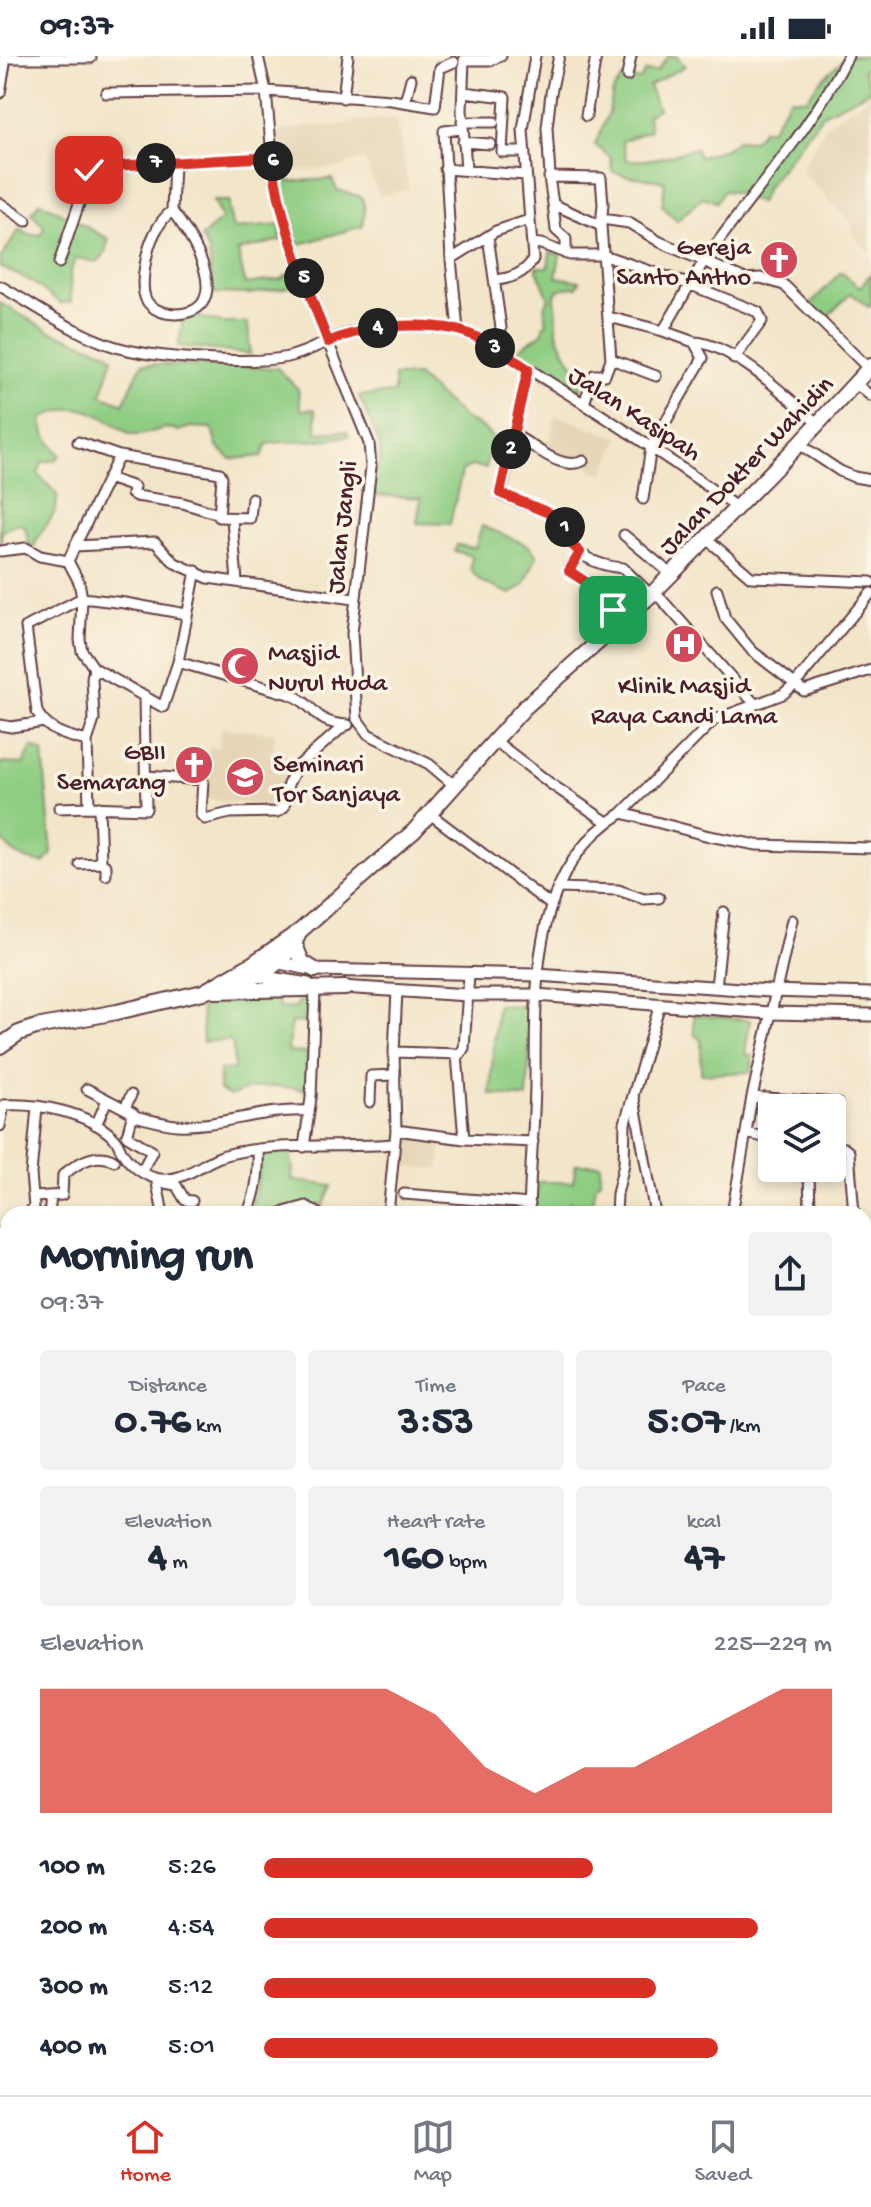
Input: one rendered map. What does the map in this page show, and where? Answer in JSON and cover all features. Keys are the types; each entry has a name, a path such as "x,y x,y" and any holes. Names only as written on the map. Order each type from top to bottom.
{"highway":[{"name":"Jalan Dokter Wahidin","path":"0,1046 36,1027 209,992 255,970 266,954 297,938 391,854 524,708 652,593 870,367"},
{"path":"255,970 280,963 297,938"},
{"path":"297,938 302,962 315,970"},
{"path":"266,954 280,963"},
{"path":"209,992 346,988"}],"main road":[{"path":"280,963 315,970 537,975 871,994"},
{"path":"255,970 346,988 372,990 536,995 770,1013 871,1015"},
{"path":"372,972 372,990"}],"street":[{"name":"Jalan Jangli","path":"258,56 266,91 274,177 297,259 369,443 371,467 351,641 358,724"},
{"path":"343,98 348,56"},
{"path":"466,170 462,126 464,60 491,60 501,56"},
{"path":"495,280 515,276 532,263 524,120 535,56"},
{"path":"559,56 548,116 548,181 556,230 566,239 566,254"},
{"path":"586,116 596,56"},
{"path":"627,76 631,56"},
{"path":"663,331 705,260 810,123 848,56"},
{"path":"0,93 3,59 91,58"},
{"path":"106,93 266,91 435,107 440,68 454,62"},
{"path":"405,102 411,79"},
{"path":"464,92 505,97 502,152 525,152"},
{"path":"458,330 444,131 494,122"},
{"path":"463,142 490,144"},
{"path":"59,263 89,170 94,167 272,157"},
{"path":"172,211 165,216 146,255 144,281 145,300 153,308 168,314 195,309 204,301 206,290 203,263 172,211 174,162"},
{"path":"445,169 526,175"},
{"path":"550,176 599,177 603,184 603,255 611,359 605,375 594,375 584,403"},
{"path":"0,203 26,221"},
{"path":"553,204 602,222 629,223 660,242 745,279 761,278 784,285 870,367"},
{"path":"451,259 488,236 529,220"},
{"path":"488,236 501,331 492,345"},
{"path":"532,243 566,254 603,255 760,313 762,321 734,359"},
{"name":"Jalan Kasipah","path":"0,286 96,340 131,350 261,361 302,354 348,333 383,327 458,330 492,345 584,403 736,507"},
{"path":"609,317 694,342 708,342 780,389 818,424"},
{"path":"643,499 651,447 703,358 694,342"},
{"path":"611,359 656,376"},
{"path":"528,369 501,495 561,518 564,538 591,561 606,567 623,568 652,593 754,703"},
{"path":"856,384 871,396"},
{"path":"514,435 566,463 583,461"},
{"path":"78,442 119,456 220,473 218,514"},
{"path":"799,444 840,471 871,480"},
{"path":"68,561 119,456"},
{"path":"108,478 134,487 132,494 136,496 183,503 232,519 250,518 252,498"},
{"path":"232,519 237,582"},
{"path":"624,535 671,574"},
{"path":"706,538 751,577 871,582"},
{"path":"75,546 159,543 175,563 208,578 354,599"},
{"path":"0,551 26,548 40,556 68,561"},
{"path":"580,552 569,571 600,589 617,606 600,623 606,634"},
{"path":"68,561 79,582 82,598 81,646 94,668 163,707 178,662 196,571"},
{"path":"717,590 725,618 738,635 762,660 804,691 871,670"},
{"path":"529,1206 537,975 542,935 551,905 571,861 607,822 622,813 714,720 783,694 795,684 871,593"},
{"path":"87,741 62,735 44,722 36,704 26,628 82,598 186,614"},
{"path":"178,662 292,695 320,720 358,724 368,734 437,769 455,786"},
{"path":"94,668 93,725 87,741 101,863"},
{"path":"59,808 146,809 144,695"},
{"path":"0,725 11,727 44,722"},
{"path":"146,776 203,780 201,815 205,819 230,813 280,811 297,767 345,725"},
{"path":"494,740 607,822"},
{"path":"622,813 757,845 871,848"},
{"path":"430,814 551,905"},
{"path":"80,864 101,863 106,866 106,875"},
{"path":"559,888 618,890 644,899 659,898"},
{"path":"716,987 724,912"},
{"path":"733,1206 752,1097 792,920"},
{"path":"394,1052 457,1055 464,1048 469,975"},
{"path":"304,1147 309,1111 315,990"},
{"path":"389,1206 396,1130 394,1052 397,991"},
{"path":"616,1206 624,1164 624,1127 660,1004"},
{"path":"457,1055 464,1139"},
{"path":"370,1102 372,1076 395,1075"},
{"path":"87,1089 125,1108 134,1116 176,1125 204,1124 286,1111 309,1111"},
{"path":"125,1108 131,1095"},
{"path":"633,1095 654,1206"},
{"path":"752,1097 758,1097"},
{"path":"96,1125 107,1100"},
{"path":"0,1126 4,1105 55,1109 96,1125 115,1139 131,1168 157,1183 175,1184 185,1200 192,1201"},
{"path":"34,1206 31,1174 37,1107"},
{"path":"134,1116 127,1136 152,1151 142,1171"},
{"path":"396,1130 464,1139 533,1142"},
{"path":"746,1133 758,1136"},
{"path":"122,1152 142,1171 161,1179 175,1178 200,1169 217,1157 258,1149 394,1144"},
{"path":"251,1206 258,1149"},
{"path":"846,1149 850,1155 853,1206"},
{"path":"35,1197 62,1195 64,1173 79,1162 105,1157 114,1161"},
{"path":"809,1182 810,1206"},
{"path":"157,1183 161,1206"},
{"path":"404,1194 504,1206"},
{"path":"50,1206 51,1197"}],"shaded area":[{"path":"871,95 871,253 851,234 853,225 801,171 827,124"},
{"path":"396,119 409,189 379,196 364,158 338,168 280,171 277,132 306,126"},
{"path":"555,415 619,438 604,474 591,470 592,466 570,459 568,465 534,449 536,439 550,441"},
{"name":"Seminari Tor Sanjaya","path":"221,728 275,733 273,754 286,755 281,807 204,799 209,747 219,748"},
{"path":"397,1135 442,1139 440,1169 395,1166"}],"green space":[{"path":"668,56 676,56 685,66 649,86 658,109 648,115 650,130 622,141 627,160 653,159 695,148 699,157 725,149 738,140 753,141 763,129 771,129 790,98 806,99 847,56 871,56 871,65 863,71 871,90 823,114 767,187 759,203 738,193 724,191 716,202 703,197 677,221 662,206 665,183 612,171 611,158 595,145 609,112 613,91 623,77 640,80 645,72 657,71"},
{"path":"332,179 337,190 362,197 365,210 363,226 297,245 280,182"},
{"path":"213,201 229,201 233,229 280,225 281,240 238,251 245,284 282,279 286,275 292,276 295,286 249,294 213,293 209,252 201,237 222,219"},
{"path":"40,202 109,239 104,255 97,262 76,258 70,272 71,302 60,303 31,281 0,267 0,259 20,229 29,235 42,234 44,226 31,214"},
{"path":"550,252 560,255 556,277 580,281 577,287 560,289 555,295 559,339 581,389 576,393 545,377 515,355 543,332 543,326 547,323 544,307 549,299 536,267 548,267"},
{"path":"841,272 860,287 871,274 871,306 868,307 851,293 825,319 810,305"},
{"path":"0,303 50,331 108,352 113,358 101,395 123,404 142,364 277,368 298,389 301,410 315,409 317,433 347,431 349,436 267,444 262,456 231,459 217,447 212,428 190,427 179,431 166,428 136,435 82,409 55,413 43,418 43,423 47,438 60,455 55,460 42,462 38,474 57,495 55,510 34,547 29,546 25,526 16,525 2,532 0,549"},
{"path":"192,315 222,323 248,323 250,354 178,346 181,316"},
{"path":"394,376 417,376 464,418 492,437 486,468 471,466 462,471 450,524 417,523 421,498 373,495 380,445 359,396 394,393"},
{"path":"482,526 528,545 537,556 524,585 511,594 477,578 471,569 472,556 455,551 457,545 475,548"},
{"path":"32,747 43,752 52,854 44,863 18,855 0,836 0,763 23,764"},
{"path":"276,994 279,1008 296,1008 302,994 313,995 311,1023 291,1022 288,1049 290,1052 308,1053 306,1090 267,1087 230,1096 219,1090 220,1070 234,1069 233,1045 229,1040 203,1042 201,1007 209,1001"},
{"path":"497,1005 532,1006 527,1098 490,1094"},
{"path":"694,1015 750,1020 745,1054 752,1056 752,1072 701,1074 701,1040 694,1034"},
{"path":"289,1151 292,1180 332,1186 324,1205 252,1206 262,1156 266,1152"},
{"path":"576,1164 600,1164 600,1180 595,1186 592,1204 569,1202 568,1206 534,1206 533,1182 573,1182"}],"place":[{"name":"Gereja Santo Antho","path":"779,260"},
{"name":"Klinik Masjid Raya Candi Lama","path":"684,644"},
{"name":"Masjid Nurul Huda","path":"240,666"},
{"name":"GBII Semarang","path":"194,765"},
{"name":"Seminari Tor Sanjaya","path":"245,777"}],"route":[{"path":"89,170 94,167 272,157 274,177 297,259 328,342 348,333 383,327 458,330 492,345 528,369 500,493 561,518 565,527 564,538 580,552 569,571 600,589 616,603 613,610"}]}
